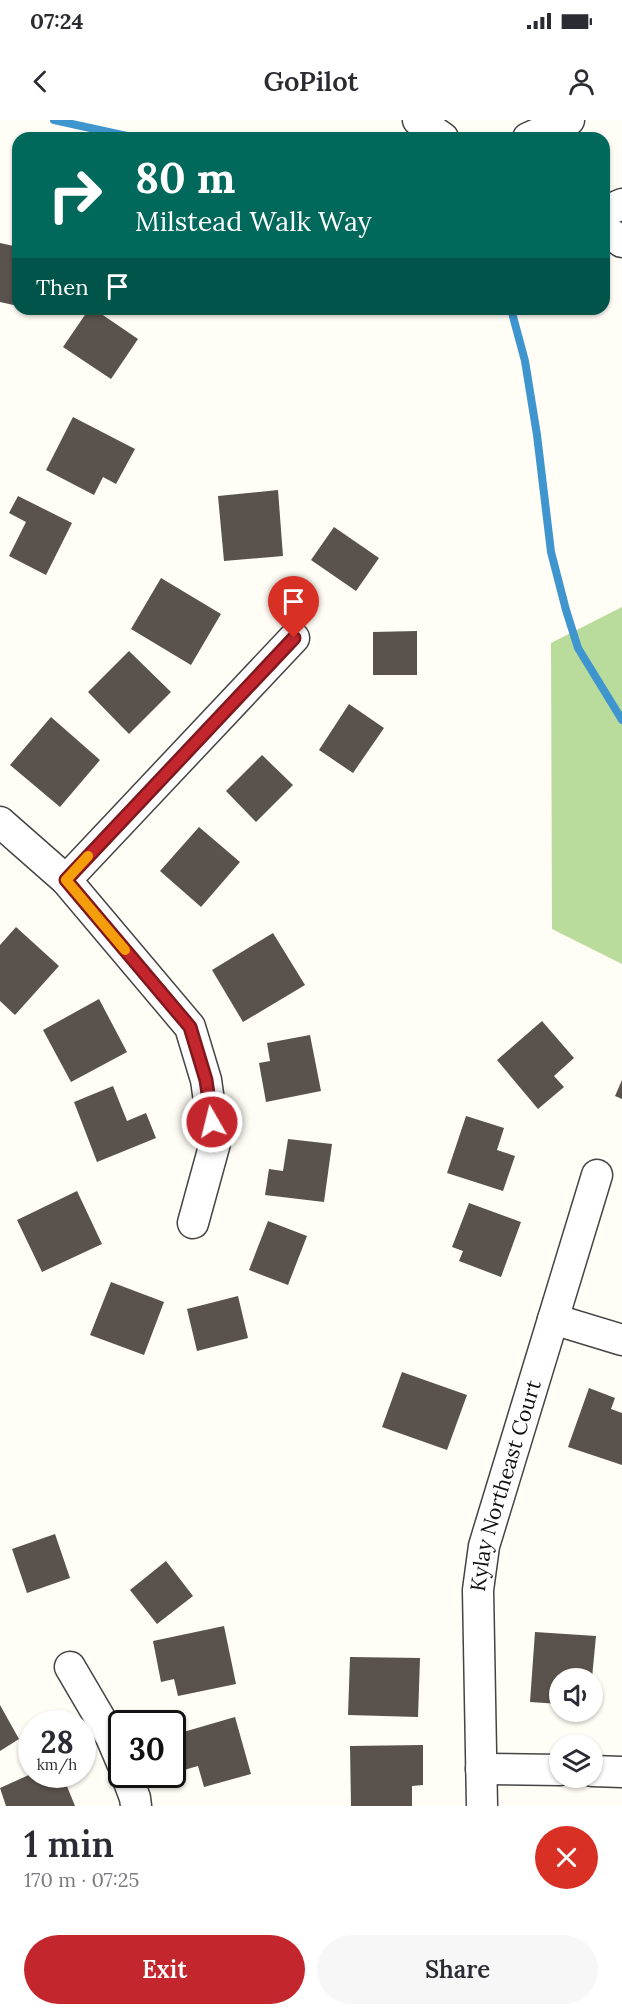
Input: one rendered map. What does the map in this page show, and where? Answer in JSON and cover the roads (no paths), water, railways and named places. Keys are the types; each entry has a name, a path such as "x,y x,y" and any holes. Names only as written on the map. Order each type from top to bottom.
{"street":[{"path":"418,120 435,132"},
{"path":"542,132 569,120"},
{"path":"66,880 294,638"},
{"path":"0,822 66,880 190,1027 206,1080 215,1143 193,1223"},
{"name":"Kylay Northeast Court","path":"482,1806 478,1590 484,1546 597,1175"},
{"path":"553,1319 622,1340"},
{"path":"70,1666 108,1732"},
{"path":"481,1769 549,1770"},
{"path":"603,1771 622,1772"},
{"path":"131,1788 136,1806"}],"waterway":[{"path":"54,120 109,132"},
{"path":"513,315 525,361 537,435 551,552 566,610 578,648 622,720"}]}
